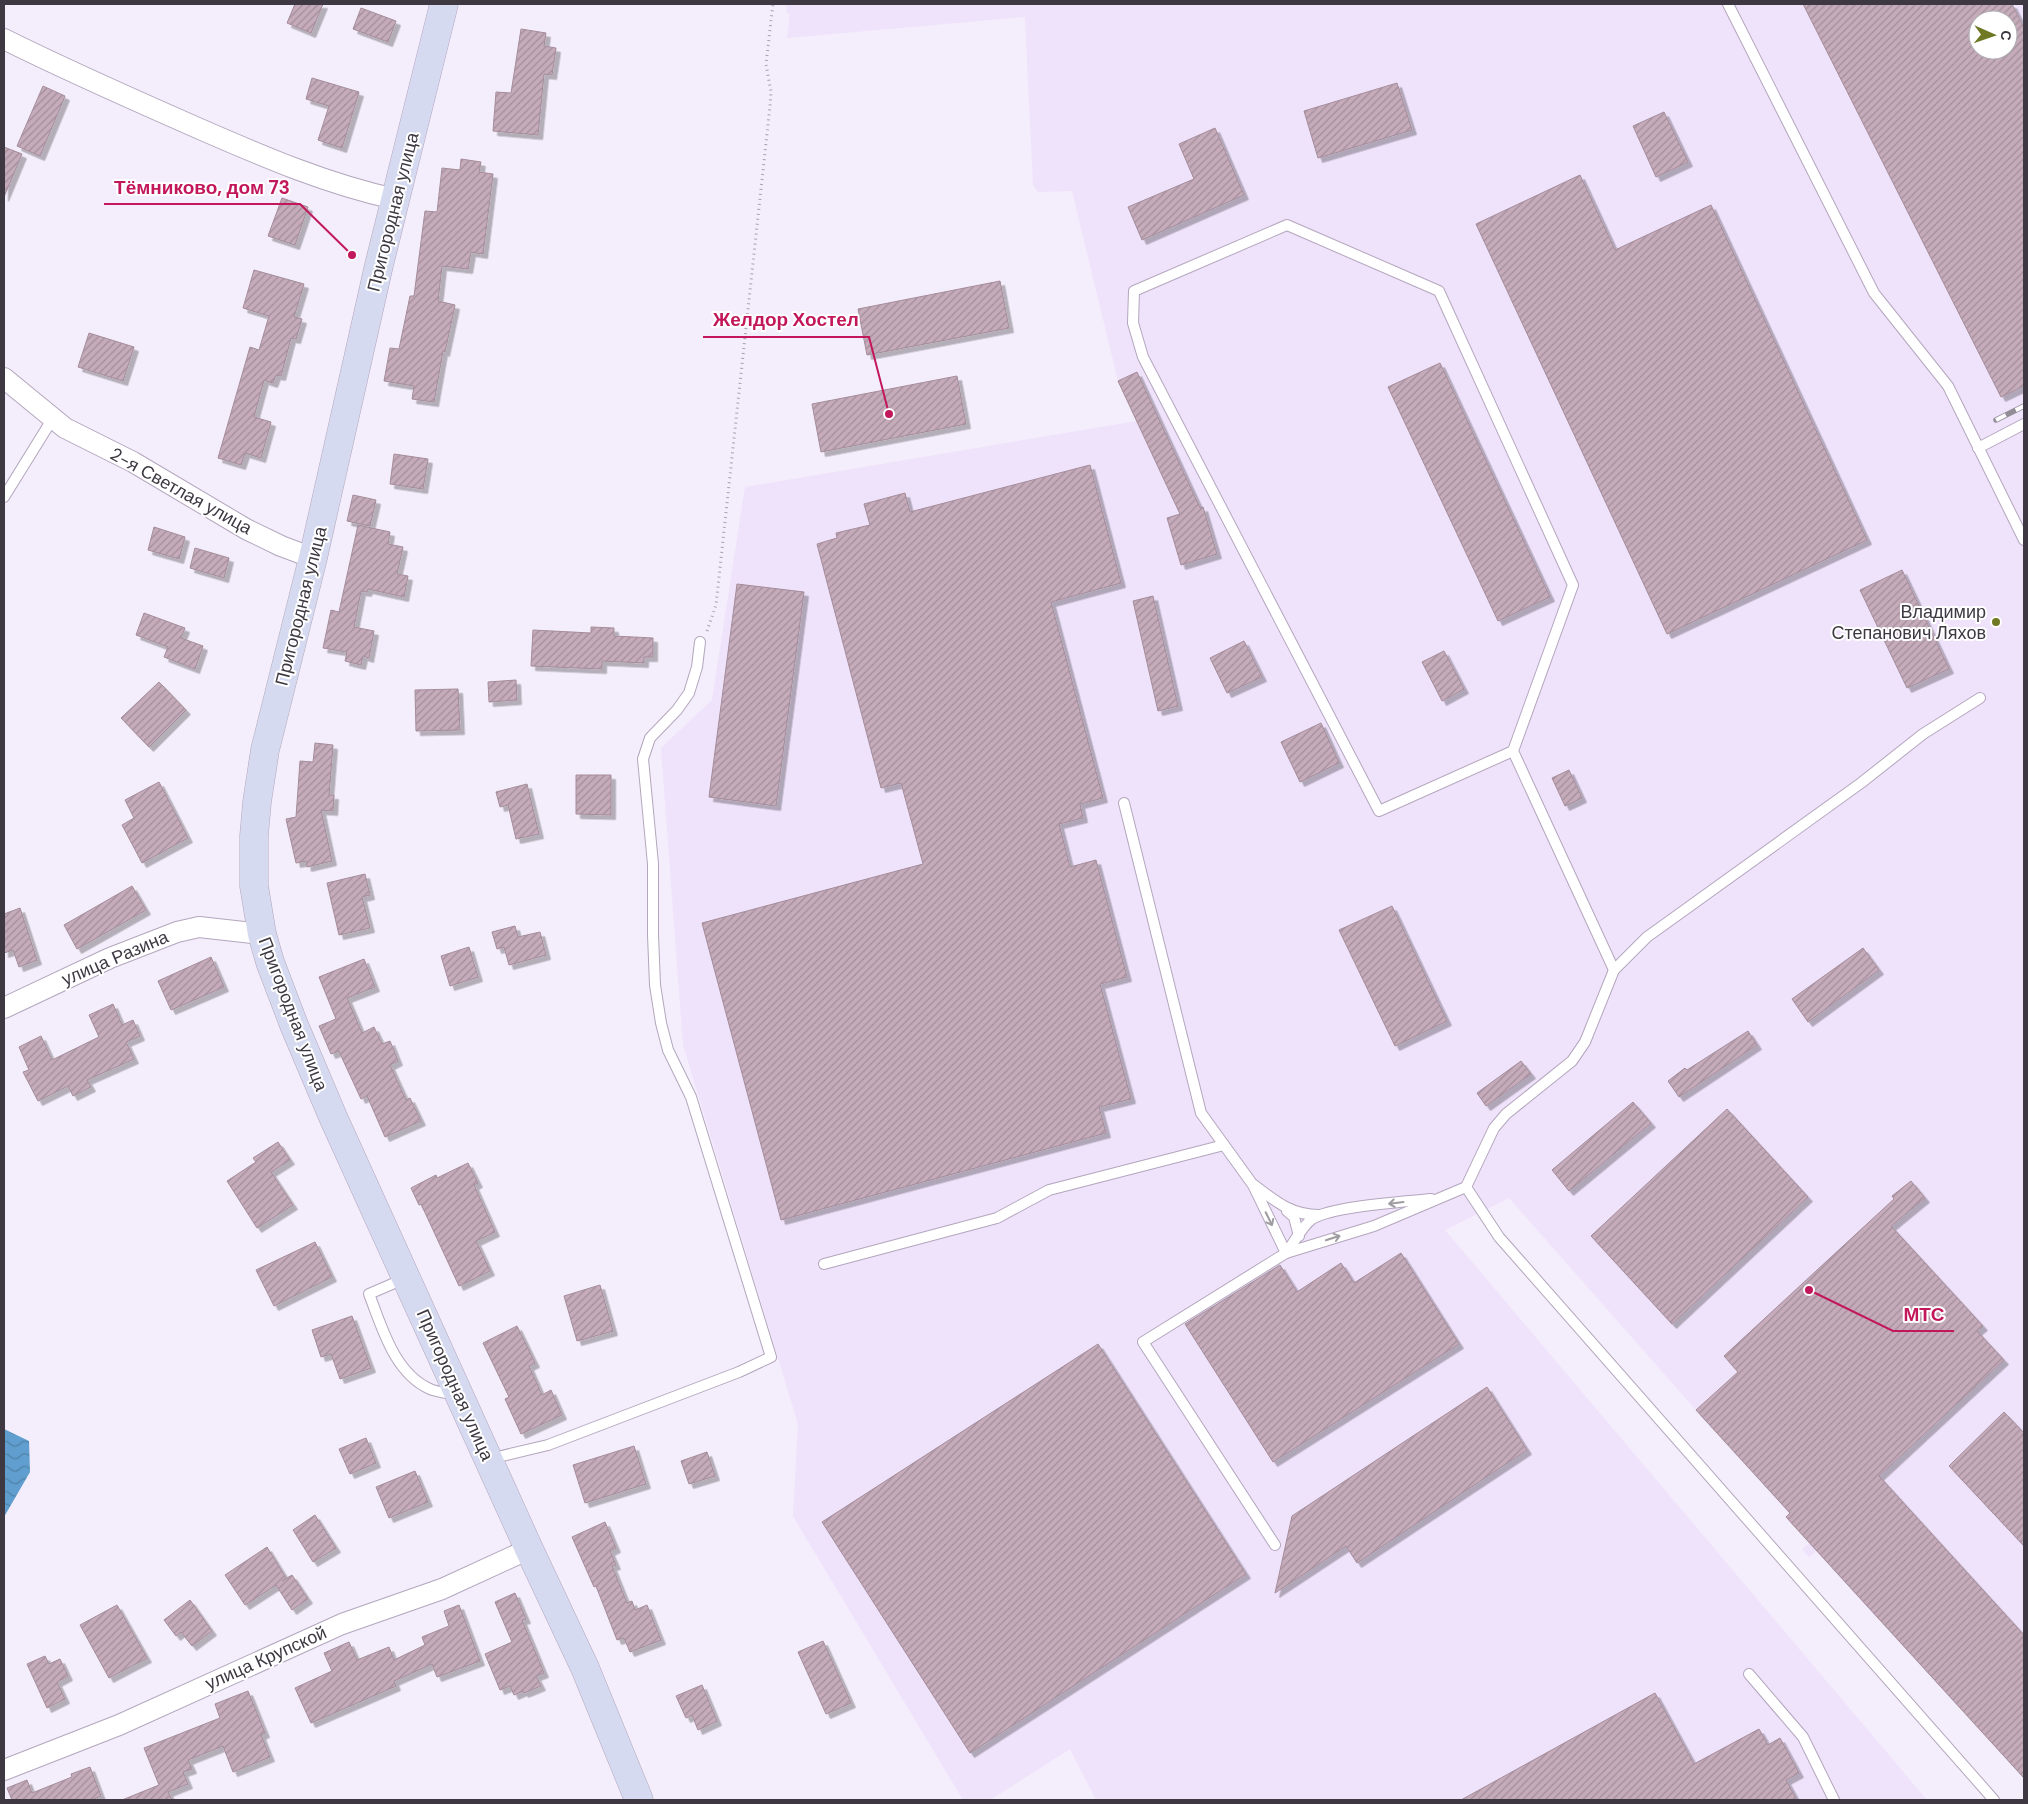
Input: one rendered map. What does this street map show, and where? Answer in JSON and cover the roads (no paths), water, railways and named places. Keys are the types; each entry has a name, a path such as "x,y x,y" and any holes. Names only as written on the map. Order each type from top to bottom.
{"street":[{"name":"Пригородная улица","path":"444,4 395,199 313,558 266,750 257,802 253,862 254,886 262,934 270,962 294,1025 337,1126 529,1550 585,1668 639,1800"},
{"path":"4,39 96,84 254,153 356,190 395,199"},
{"name":"2-я Светлая улица","path":"4,378 65,428 133,462 246,529 281,546 313,558"},
{"name":"улица Разина","path":"4,1008 110,958 177,932 199,928 262,934"},
{"name":"улица Крупской","path":"4,1770 119,1725 342,1624 442,1589 529,1550"}],"lane":[{"path":"1728,4 1874,293 1948,386 2024,540"},
{"path":"1513,751 1379,811 1143,356 1133,323 1134,291 1287,225 1438,291 1573,585 1513,751 1614,970"},
{"path":"4,497 52,418"},
{"path":"1978,448 2024,424"},
{"path":"488,1459 548,1445 739,1372 771,1357 691,1096 668,1050 661,1023 656,984 653,935 653,864 643,759 650,738 689,693 695,674 700,642"},
{"path":"1275,1545 1143,1342 1286,1253 1374,1226 1466,1187 1490,1136 1500,1121 1506,1114 1572,1061 1585,1042 1614,970 1647,937 1861,782 1923,734 1980,698"},
{"path":"1124,803 1201,1113 1253,1185 1286,1253"},
{"path":"824,1264 997,1218 1049,1190 1224,1145"},
{"path":"1253,1185 1284,1207 1296,1213 1322,1214 1366,1206 1445,1197"},
{"path":"1466,1187 1499,1237 1994,1800"},
{"path":"1284,1207 1294,1217 1299,1236"},
{"path":"1286,1253 1310,1220 1322,1214"},
{"path":"407,1278 369,1294 390,1348 415,1381 431,1390 460,1396"},
{"path":"1748,1674 1803,1737 1834,1800"}],"water":[{"path":"4,1429 29,1441 30,1472 4,1517"}],"railway":[{"path":"1996,420 2024,406"}],"place":[{"name":"Тёмниково, дом 73","path":"352,255"},
{"name":"Желдор Хостел","path":"889,414"},
{"name":"Владимир Степанович Ляхов","path":"1996,622"},
{"name":"МТС","path":"1809,1290"}]}
